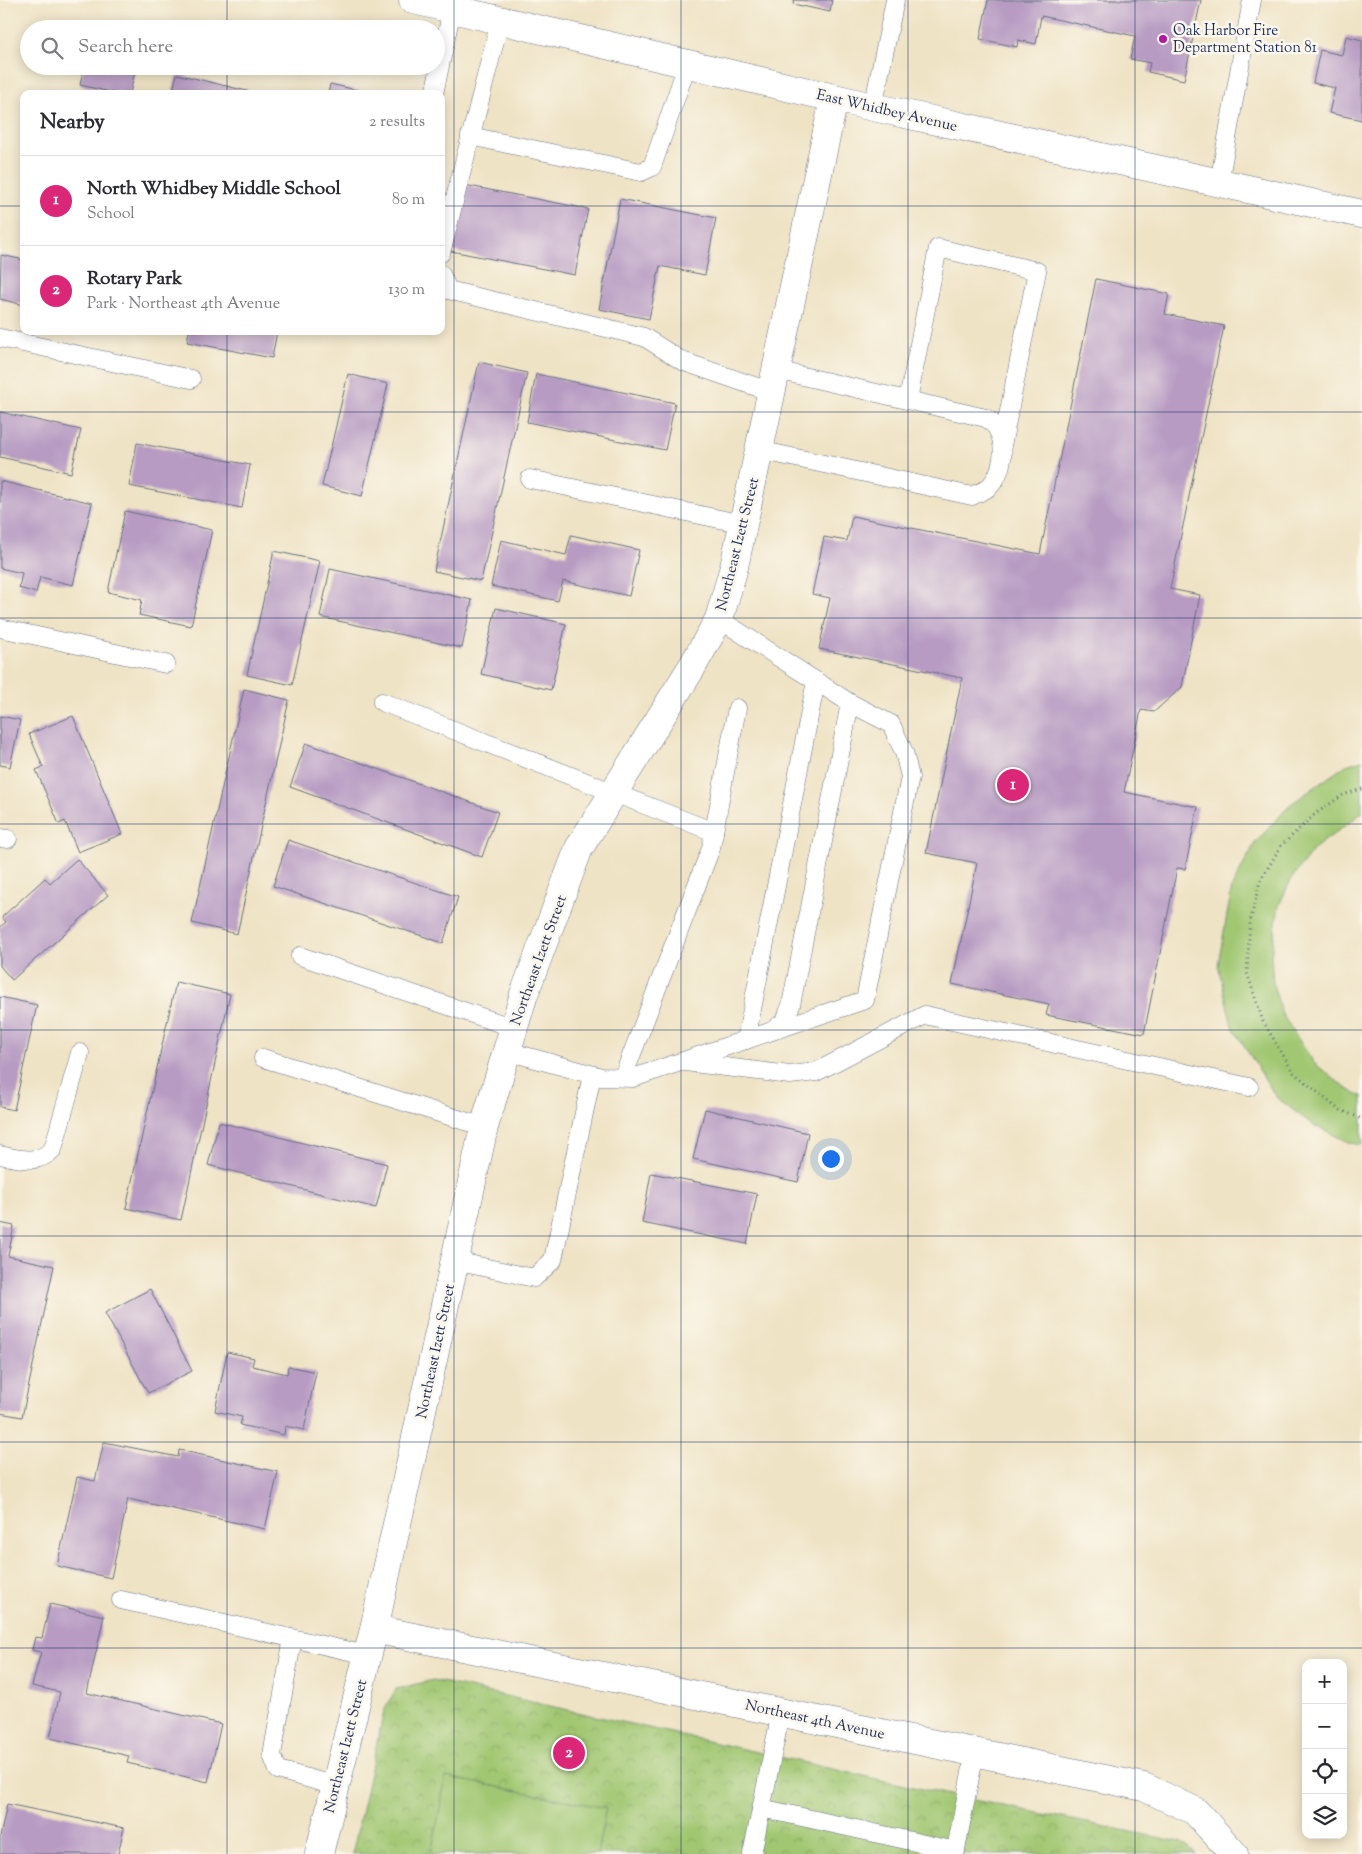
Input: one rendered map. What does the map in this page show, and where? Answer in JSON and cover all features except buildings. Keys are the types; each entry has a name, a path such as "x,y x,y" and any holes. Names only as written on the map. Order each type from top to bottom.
{"street":[{"name":"East Whidbey Avenue","path":"413,0 873,108 1362,214"},
{"name":"Northeast Izett Street","path":"319,1854 374,1628 484,1127 524,994 579,848 692,667 718,619 734,567 834,99"},
{"name":"Northeast 4th Avenue","path":"374,1628 1144,1786 1195,1811 1234,1854"}],"lane":[{"path":"873,108 895,0"},
{"path":"1219,183 1252,0"},
{"path":"445,42 452,9"},
{"path":"445,237 500,21"},
{"path":"470,136 640,172 652,167 687,65"},
{"path":"435,90 438,75"},
{"path":"759,450 972,496 989,488 998,473 1003,456 1003,441 1037,271 938,248 908,400"},
{"path":"445,283 448,290 644,337 682,361 774,381 908,400 986,418 997,427 1003,441"},
{"path":"0,338 190,379"},
{"path":"530,480 743,524"},
{"path":"300,956 510,1039 592,1075 601,1077 633,1078 865,1000 910,777 904,752 891,724 850,703 718,619"},
{"path":"0,628 166,664"},
{"path":"746,1040 816,681"},
{"path":"382,702 714,832"},
{"path":"772,1031 785,1021 791,1005 850,703"},
{"path":"623,1078 711,848 737,708"},
{"path":"681,1062 790,1075 816,1072 925,1014 1249,1087"},
{"path":"0,1155 26,1160 47,1156 53,1149 80,1053"},
{"path":"263,1058 484,1127"},
{"path":"454,1261 534,1278 553,1260 592,1075"},
{"path":"121,1600 367,1655"},
{"path":"293,1638 272,1755 278,1770 336,1786"},
{"path":"752,1854 781,1712"},
{"path":"761,1808 955,1852 976,1752"}],"path":[{"path":"1362,789 1344,795 1316,814 1281,846 1260,881 1250,922 1247,973 1263,1021 1293,1072 1338,1109 1362,1119"}],"green space":[{"path":"1362,760 1362,813 1315,848 1292,878 1279,905 1271,955 1273,984 1282,1014 1314,1063 1347,1089 1362,1096 1362,1145 1350,1143 1313,1125 1276,1097 1232,1026 1218,965 1232,887 1255,843 1291,804 1346,765"},
{"path":"433,1680 954,1796 1181,1842 1196,1854 352,1854 384,1711 396,1689"},
{"path":"446,1777 606,1808 597,1854 431,1854"}],"place":[{"name":"Oak Harbor Fire Department Station 81","path":"1163,39"},
{"name":"North Whidbey Middle School","path":"1013,785"},
{"name":"Rotary Park","path":"569,1753"}]}
